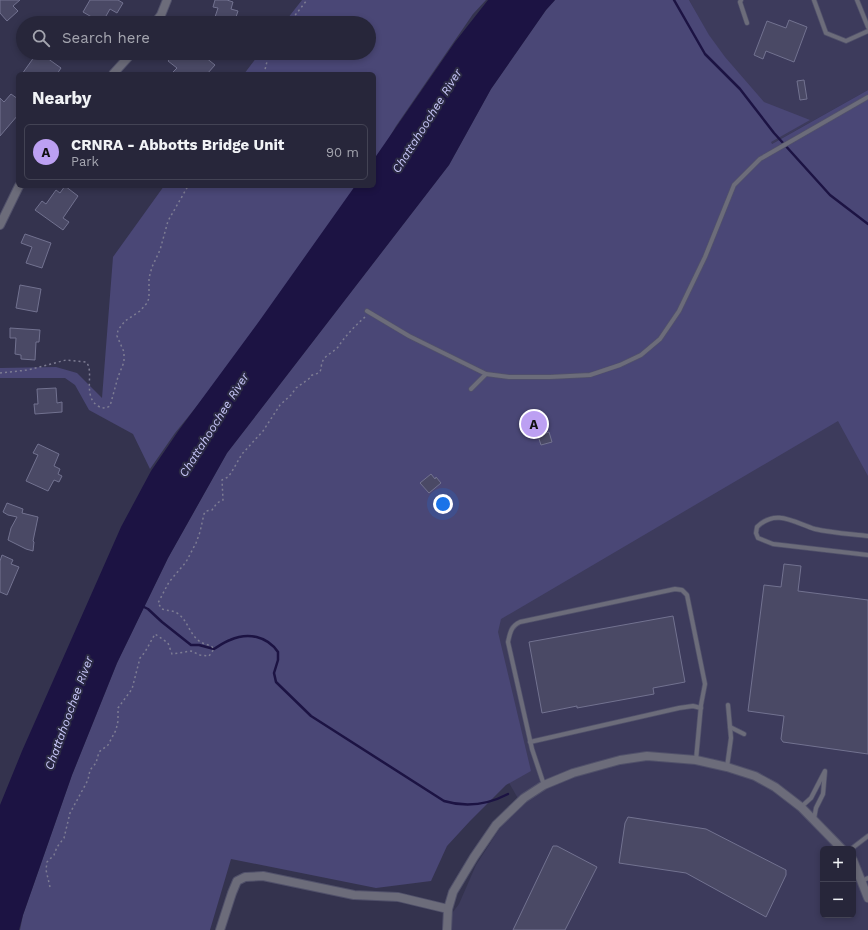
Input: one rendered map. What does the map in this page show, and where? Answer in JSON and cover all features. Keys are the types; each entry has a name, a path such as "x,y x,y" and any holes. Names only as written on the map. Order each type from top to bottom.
{"street":[{"path":"160,16 167,0"},
{"path":"115,72 126,60"},
{"path":"0,225 18,188"},
{"path":"447,930 448,909 453,892 474,857 496,825 524,798 544,786 573,772 620,760 647,756 696,760 727,767 755,776 774,787 801,807 839,846"},
{"path":"856,865 865,880 868,898"},
{"path":"220,930 237,881 245,877 263,876 354,896 398,897 448,909"}],"lane":[{"path":"741,0 740,2 747,24"},
{"path":"814,0 826,33 846,41 868,32"},
{"path":"857,0 868,27"},
{"path":"367,311 409,336 486,374 516,377 550,377 590,374 620,365 641,354 660,338 679,311 705,257 734,185 760,159 868,97"},
{"path":"471,389 486,374"},
{"path":"868,536 815,528 785,518 769,519 761,522 757,527 756,533 758,538 774,544 868,555"},
{"path":"544,786 530,742 508,642 510,632 514,625 520,622 675,589 682,590 687,595 705,684 696,760"},
{"path":"727,767 731,738 728,705"},
{"path":"530,742 679,708 693,706 701,708"},
{"path":"730,727 744,734"},
{"path":"801,807 811,798 826,771 823,794 816,808 814,820"},
{"path":"855,846 868,836"}],"path":[{"path":"294,16 307,0"},
{"path":"264,72 267,60"},
{"path":"0,373 28,370 66,360 86,362 89,366 89,390 93,401 104,408 110,406 124,362 124,352 117,336 118,330 125,321 140,311 149,298 149,278 152,267 160,250 168,222 187,188"},
{"path":"50,887 46,870 47,862 54,855 64,838 70,813 88,780 90,770 96,763 99,752 108,745 114,735 117,728 118,708 132,689 140,658 155,634 168,643 172,654 191,651 200,656 209,656 214,649 212,646 197,640 182,617 176,612 162,609 158,604 169,582 186,562 198,538 204,514 206,511 212,510 217,503 223,500 222,480 228,478 242,454 263,431 280,405 296,388 310,378 312,374 319,372 322,369 322,361 325,357 338,347 353,328 366,316 377,317"}],"shaded area":[{"path":"302,0 486,0 473,14 396,126 376,161 376,72 246,72 255,60 376,60 376,16 289,16"},
{"path":"555,0 689,0 709,35 725,57 764,102 810,120 771,142 772,144 868,90 868,476 838,421 501,619 498,632 531,771 506,785 447,846 431,881 376,888 231,859 210,930 20,930 23,915 72,775 117,663 168,558 227,453 449,165 491,89 546,10"},
{"path":"689,0 868,0 868,90 770,145"},
{"path":"163,188 360,188 249,342 175,433 150,469 133,434 89,410 75,385 65,378 0,378 0,368 56,367 77,373 102,398 113,257"},
{"path":"868,395 868,930 450,930 449,917 459,904 476,865 498,831 520,802 434,651"}],"water":[{"name":"Chattahoochee River","path":"488,0 555,0 546,10 491,89 449,165 227,453 168,558 117,663 72,775 19,930 0,930 0,805 22,751 121,527 151,471 179,430 260,320 354,188 376,188 376,156 455,42"}],"building":[{"path":"0,0 20,0 13,6 18,11 7,21 0,13"},
{"path":"90,0 118,0 123,3 117,13 110,9 106,16 90,16 83,12"},
{"path":"215,0 227,0 233,2 231,9 238,11 236,16 215,16 218,8 213,7"},
{"path":"789,20 807,27 794,62 766,51 763,59 754,55 767,21 786,28"},
{"path":"32,60 50,60 61,68 58,72 23,72"},
{"path":"209,60 215,65 209,72 173,72 177,68 168,61"},
{"path":"804,80 807,99 800,100 797,81"},
{"path":"11,94 16,98 16,117 0,136 0,98 4,102"},
{"path":"64,188 68,188 78,196 63,218 69,222 63,230 35,210 42,201 46,204 56,190 60,193"},
{"path":"25,234 51,243 42,268 26,263 32,247 21,243"},
{"path":"20,285 41,289 37,312 16,308"},
{"path":"10,328 40,330 39,342 36,342 35,360 21,359 21,355 15,354 16,338 10,338"},
{"path":"56,388 57,403 62,402 62,412 35,414 34,404 38,404 37,389"},
{"path":"549,432 552,442 541,445 538,436"},
{"path":"38,444 59,454 54,466 60,469 58,474 62,476 59,482 54,480 48,491 26,481 38,455 33,453"},
{"path":"431,474 441,483 429,493 420,483"},
{"path":"7,503 23,509 22,513 38,517 33,541 33,551 8,540 11,528 17,517 3,512"},
{"path":"2,555 13,560 11,564 19,567 7,595 0,592 0,561"},
{"path":"784,564 801,566 798,591 868,600 868,754 783,742 781,739 784,716 748,711 764,585 781,587"},
{"path":"673,616 685,682 653,688 654,694 542,713 529,642"},
{"path":"628,817 706,829 786,870 786,875 766,917 686,873 619,863 625,823"},
{"path":"553,846 557,846 597,867 565,930 513,930"}],"waterway":[{"path":"674,0 705,54 740,89 774,133 830,195 868,224"},
{"path":"144,607 191,645 199,645 214,649 228,641 244,636 257,637 268,642 278,652 278,660 274,673 276,682 311,716 444,801 469,805 485,803 508,794"}],"place":[{"name":"CRNRA - Abbotts Bridge Unit","path":"534,424"}]}
